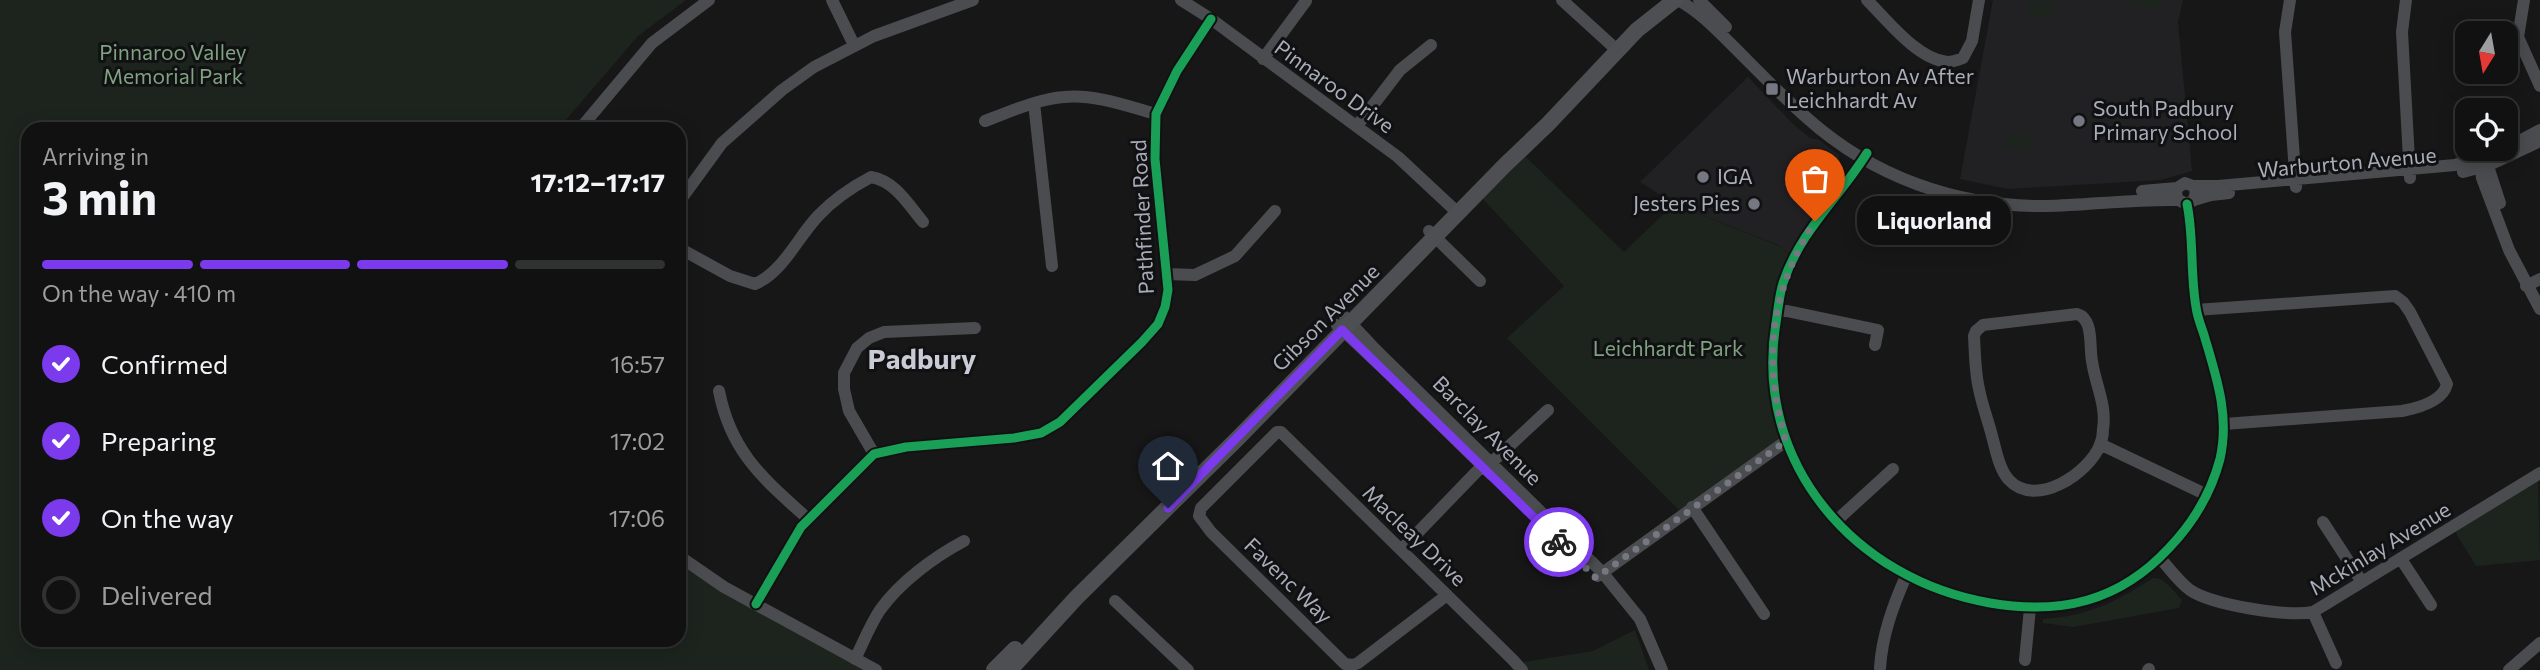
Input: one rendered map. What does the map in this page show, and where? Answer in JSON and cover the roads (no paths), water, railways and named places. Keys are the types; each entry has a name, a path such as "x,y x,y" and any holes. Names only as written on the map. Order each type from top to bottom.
{"main road":[{"name":"Gibson Avenue","path":"1007,668 1118,544 1344,324 1660,0"},
{"name":"Gibson Avenue","path":"1615,49 1676,0"}],"street":[{"path":"586,122 652,43 709,0"},
{"path":"832,0 854,45"},
{"path":"686,191 722,143 814,67 854,45 957,3 973,0"},
{"name":"Pinnaroo Drive","path":"1181,0 1211,19 1398,157 1455,211"},
{"path":"1562,0 1615,49"},
{"name":"Warburton Avenue","path":"1676,0 1703,16 1807,118 1841,146 1934,181 1969,191 2007,197 2042,198 2184,198 2296,183"},
{"name":"Warburton Avenue","path":"1699,0 1816,116 1865,156"},
{"path":"1867,0 1919,51 1949,62 1963,58 1972,41 1979,0"},
{"path":"2290,0 2285,32 2296,183"},
{"path":"2406,0 2402,32 2410,174"},
{"path":"2524,0 2518,37 2540,86"},
{"path":"1263,59 1306,1"},
{"name":"Pathfinder Road","path":"874,454 906,447 1014,438 1041,433 1060,422 1158,324 1168,290 1155,159 1156,114 1177,71 1211,19"},
{"path":"1357,126 1400,70 1431,45"},
{"path":"985,121 1034,103 1066,96 1086,97 1156,114"},
{"path":"1034,103 1052,266"},
{"name":"Warburton Avenue","path":"2518,141 2540,130"},
{"name":"Warburton Avenue","path":"2184,198 2185,183 2193,186 2296,183 2456,173 2540,141"},
{"path":"1865,156 1815,221 1801,243 1782,285 1771,349 1775,396 1786,441 1817,499 1836,521 1880,561 1906,576 1951,595 2005,606 2052,608 2077,605 2115,590 2160,558 2191,522 2207,495 2220,458 2224,424 2220,391 2196,310 2184,198"},
{"path":"2483,162 2498,224 2515,267 2535,285 2540,309"},
{"path":"686,252 730,275 755,284 764,280 775,269 817,216 832,202 872,177 891,184 923,222"},
{"path":"1167,274 1195,275 1235,256 1275,211"},
{"path":"1432,234 1480,281"},
{"path":"2196,310 2395,296 2410,312 2447,384 2445,392 2440,396 2417,408 2402,411 2224,424"},
{"path":"1778,309 1878,330 1875,345"},
{"path":"2077,314 2084,317 2088,325 2092,362 2104,414 2100,444 2087,463 2057,486 2035,492 2011,482 2000,463 1978,388 1974,336 1979,327 1991,323 2077,314"},
{"name":"Barclay Avenue","path":"1344,324 1376,350 1640,619 1662,670"},
{"path":"756,604 787,548 808,519 874,454 849,411 844,389 844,373 857,348 869,338 884,332 975,328"},
{"path":"719,391 730,430 755,470 808,519"},
{"path":"1401,550 1487,464 1548,410"},
{"name":"Macleay Drive","path":"1277,432 1281,432 1522,670"},
{"name":"Favenc Way","path":"1277,432 1201,508 1199,516 1210,532 1345,664 1358,663 1447,595"},
{"path":"1599,575 1786,441"},
{"path":"2100,444 2207,495"},
{"path":"1836,521 1893,469"},
{"name":"Mckinlay Avenue","path":"2160,558 2190,590 2208,598 2275,613 2313,612 2540,473"},
{"path":"1692,508 1764,614"},
{"path":"2323,522 2362,582"},
{"path":"855,659 888,600 911,578 946,551 964,541"},
{"path":"2401,559 2431,605"},
{"path":"686,561 724,587 876,670"},
{"name":"Barclay Avenue","path":"1599,575 1634,624 1654,670"},
{"path":"1880,668 1881,648 1892,608 1906,576"},
{"path":"1115,601 1188,670"},
{"path":"2025,660 2030,607"},
{"path":"2313,612 2336,663"},
{"path":"2509,670 2540,643"}],"place":[{"name":"Warburton Av After Leichhardt Av","path":"1772,89"},
{"name":"South Padbury Primary School","path":"2079,121"},
{"name":"IGA","path":"1703,177"},
{"name":"Jesters Pies","path":"1754,204"},
{"name":"Liquorland","path":"1815,221"}],"district":[{"name":"Padbury","path":"922,359"}],"park label":[{"name":"Pinnaroo Valley Memorial Park","path":"173,65"},
{"name":"Leichhardt Park","path":"1668,349"}]}
